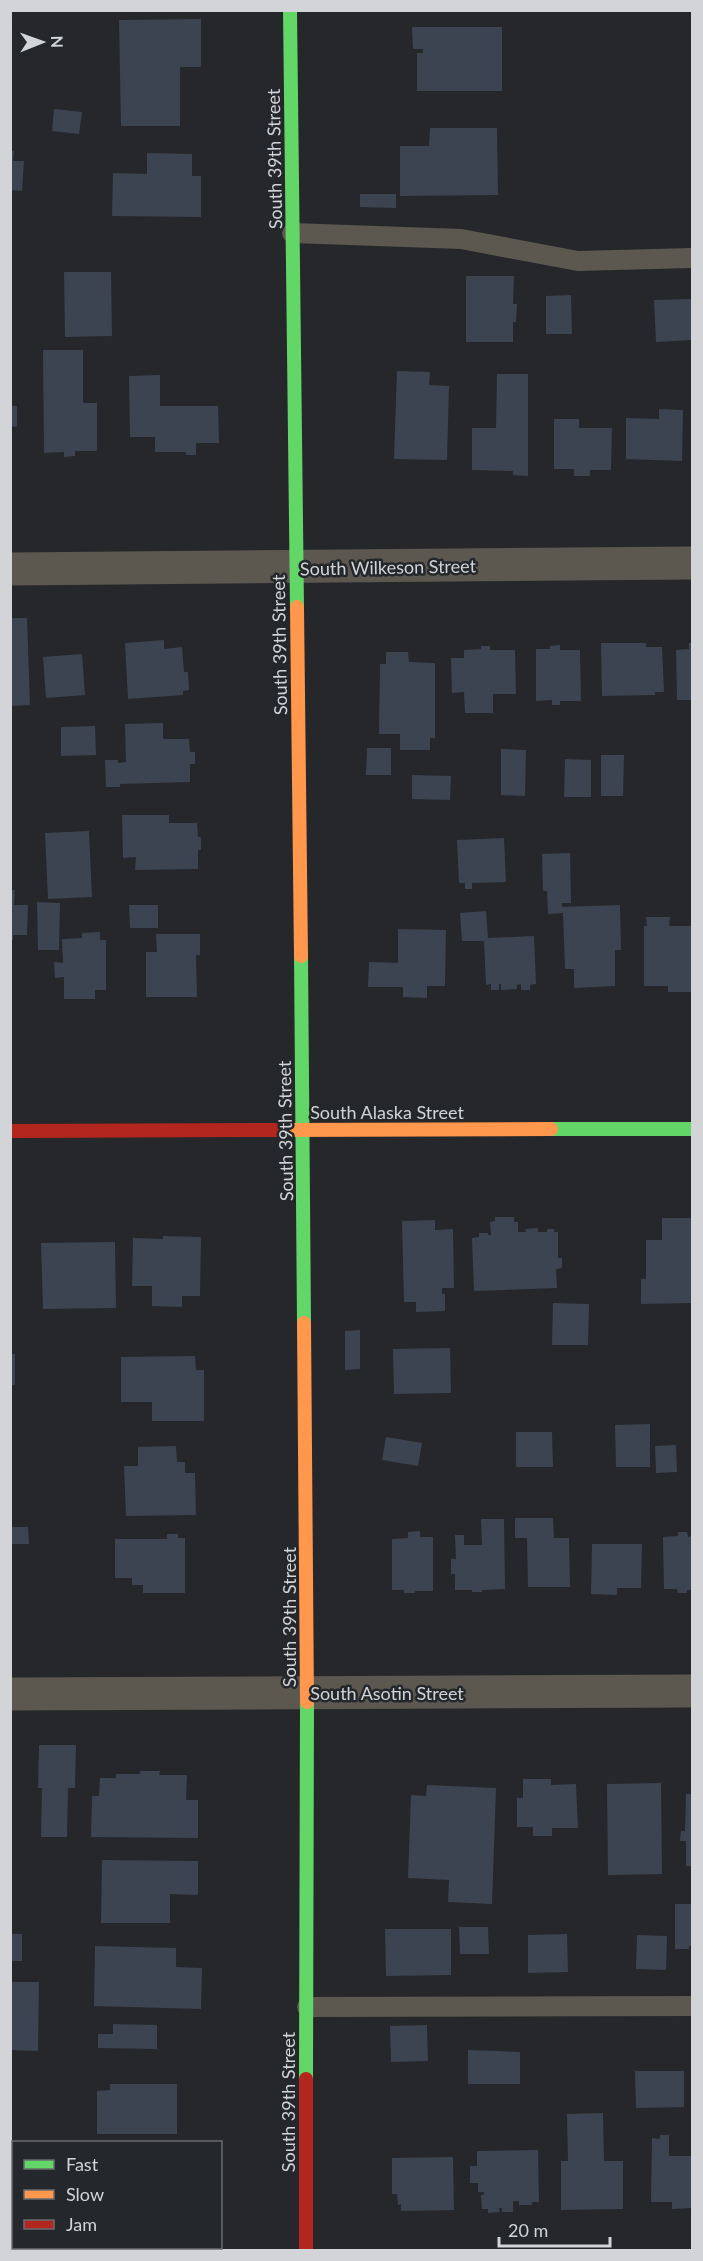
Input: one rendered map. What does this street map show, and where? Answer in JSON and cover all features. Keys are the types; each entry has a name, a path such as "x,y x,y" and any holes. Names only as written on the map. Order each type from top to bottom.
{"street":[{"name":"South 39th Street","path":"290,10 303,1130 307,1693 306,2250"},
{"name":"South Wilkeson Street","path":"10,569 693,563"},
{"name":"South Alaska Street","path":"10,1131 693,1129"},
{"name":"South Asotin Street","path":"10,1694 693,1691"}],"lane":[{"path":"292,233 461,239 578,261 693,258"},
{"path":"307,2007 693,2006"}],"building":[{"path":"201,19 201,67 180,67 180,126 121,126 119,20"},
{"path":"412,27 502,27 502,91 417,91 417,53 423,53 423,49 413,49"},
{"path":"54,109 82,112 79,134 52,131"},
{"path":"430,128 497,128 498,195 400,196 400,146 429,146"},
{"path":"10,151 14,151 13,161 24,161 22,191 10,190"},
{"path":"147,153 192,154 192,176 201,176 201,217 112,216 113,173 147,174"},
{"path":"360,194 396,194 396,208 360,207"},
{"path":"64,272 111,272 112,336 65,337"},
{"path":"466,276 514,276 513,304 517,304 516,322 513,322 513,342 466,342"},
{"path":"571,295 572,334 546,334 546,296"},
{"path":"691,299 692,340 656,342 654,300"},
{"path":"43,350 83,350 83,403 97,403 97,451 75,451 75,456 64,457 64,452 44,453"},
{"path":"397,371 430,372 429,385 449,386 447,460 394,459"},
{"path":"497,374 528,374 528,476 513,475 513,471 472,470 472,428 496,428"},
{"path":"160,375 160,406 218,406 219,443 196,443 196,455 186,455 186,452 155,452 155,437 130,437 129,376"},
{"path":"10,406 17,406 17,427 10,426"},
{"path":"659,409 683,410 682,461 626,459 626,418 659,419"},
{"path":"554,419 579,419 579,428 612,428 611,470 590,470 590,476 574,476 574,469 554,469"},
{"path":"10,618 27,618 30,705 10,706"},
{"path":"164,640 164,649 182,647 184,672 188,672 189,690 183,691 183,695 128,699 125,643"},
{"path":"601,643 646,643 646,647 662,647 664,692 655,692 655,695 602,696"},
{"path":"689,643 692,643 692,700 677,700 676,650 689,649"},
{"path":"560,645 560,650 580,650 581,701 560,701 560,705 552,705 552,700 536,701 536,649 550,649 550,646"},
{"path":"481,646 490,646 490,650 515,650 516,694 493,694 493,713 465,713 464,692 452,693 451,658 464,658 464,650 481,649"},
{"path":"386,652 408,652 409,662 435,663 435,738 430,738 430,750 400,750 400,734 379,734 380,664 386,664"},
{"path":"82,654 85,695 46,698 43,657"},
{"path":"163,723 163,739 189,739 190,752 195,752 195,764 190,764 190,782 120,784 120,787 106,787 105,760 126,762 125,724"},
{"path":"95,726 96,755 61,756 61,727"},
{"path":"367,748 391,748 391,775 366,775"},
{"path":"501,749 526,750 525,796 501,795"},
{"path":"601,755 624,755 623,796 601,796"},
{"path":"565,759 591,760 591,797 564,797"},
{"path":"412,775 451,776 450,800 412,799"},
{"path":"122,815 169,815 169,823 197,823 198,837 201,837 198,869 135,870 136,857 123,858"},
{"path":"89,831 92,897 48,899 45,833"},
{"path":"504,838 506,882 472,883 472,889 465,889 465,883 459,883 457,840"},
{"path":"570,853 571,903 562,903 562,907 620,905 621,950 615,950 615,986 574,988 574,969 565,969 563,913 548,914 547,891 543,891 542,854"},
{"path":"10,890 15,890 14,905 28,905 27,935 13,935 13,940 10,940"},
{"path":"37,902 60,903 59,950 38,950"},
{"path":"129,905 158,905 158,928 130,928"},
{"path":"486,911 488,938 534,936 536,984 530,985 530,990 521,990 521,984 517,985 517,989 501,990 501,984 499,984 499,990 491,990 491,984 486,985 484,941 462,941 460,913"},
{"path":"646,917 670,917 669,926 692,926 691,992 668,992 668,986 644,986"},
{"path":"398,929 446,930 445,986 427,986 427,998 403,997 403,987 368,987 369,962 398,963"},
{"path":"100,932 100,940 106,940 106,990 95,990 95,999 64,999 64,977 55,978 54,962 63,963 62,939 82,938 82,933"},
{"path":"156,934 200,934 200,955 196,955 197,997 146,997 146,952 157,952"},
{"path":"495,1217 514,1217 514,1222 518,1222 518,1232 538,1228 538,1232 554,1229 554,1232 558,1232 558,1258 562,1258 562,1268 556,1269 557,1288 474,1291 472,1238 479,1237 479,1233 491,1235 490,1222 495,1221"},
{"path":"662,1218 692,1218 692,1303 641,1304 641,1279 646,1279 646,1240 662,1240"},
{"path":"435,1220 435,1230 453,1229 454,1288 442,1288 442,1294 445,1294 445,1311 416,1312 416,1302 404,1302 402,1221"},
{"path":"163,1236 201,1237 200,1296 182,1296 182,1307 152,1306 152,1286 132,1286 133,1238 163,1239"},
{"path":"115,1242 116,1308 43,1309 41,1243"},
{"path":"553,1303 589,1304 588,1345 552,1345"},
{"path":"360,1330 360,1369 345,1370 345,1331"},
{"path":"450,1348 451,1393 394,1394 393,1349"},
{"path":"10,1354 15,1354 15,1385 10,1385"},
{"path":"195,1356 196,1370 204,1370 204,1421 152,1421 152,1402 121,1402 121,1357"},
{"path":"650,1424 650,1467 616,1467 615,1425"},
{"path":"516,1432 552,1432 553,1467 516,1467"},
{"path":"386,1437 422,1443 418,1466 382,1460"},
{"path":"676,1445 677,1472 656,1473 655,1446"},
{"path":"176,1446 177,1462 185,1462 185,1473 195,1473 196,1515 126,1516 124,1466 138,1466 138,1447"},
{"path":"515,1518 553,1518 554,1538 569,1538 570,1587 528,1587 527,1538 515,1538"},
{"path":"481,1519 504,1519 505,1589 482,1590 482,1592 455,1590 455,1574 451,1574 451,1559 456,1559 455,1535 464,1535 464,1545 482,1545"},
{"path":"10,1527 28,1527 29,1544 10,1544"},
{"path":"420,1531 420,1537 433,1537 433,1591 404,1593 404,1590 392,1590 392,1539 408,1538 408,1532"},
{"path":"678,1532 687,1532 688,1537 692,1536 692,1590 687,1590 687,1593 678,1593 677,1589 664,1589 663,1537 678,1536"},
{"path":"167,1534 178,1534 178,1538 185,1538 185,1593 143,1593 143,1585 132,1585 132,1578 115,1578 115,1539 167,1539"},
{"path":"592,1544 642,1544 641,1588 617,1588 617,1595 591,1594"},
{"path":"39,1745 76,1745 75,1788 68,1788 67,1837 41,1837 42,1788 38,1788"},
{"path":"140,1771 160,1771 159,1775 187,1775 186,1800 198,1800 198,1838 91,1837 92,1796 99,1796 100,1778 116,1778 116,1774 140,1774"},
{"path":"523,1779 551,1779 551,1785 576,1784 578,1828 552,1828 552,1836 533,1836 533,1827 517,1827 517,1798 523,1798"},
{"path":"661,1783 662,1874 608,1875 607,1784"},
{"path":"427,1785 496,1788 492,1904 448,1902 449,1880 408,1878 411,1795 426,1796"},
{"path":"686,1794 692,1794 692,1866 686,1866 686,1841 680,1841 681,1831 685,1831"},
{"path":"102,1860 198,1861 198,1895 170,1894 170,1923 101,1923"},
{"path":"675,1904 691,1904 692,1906 692,1946 689,1946 689,1949 675,1949"},
{"path":"459,1927 488,1927 489,1954 460,1954"},
{"path":"385,1929 451,1929 451,1975 386,1976"},
{"path":"10,1934 22,1934 22,1961 10,1961"},
{"path":"567,1934 568,1972 528,1973 528,1935"},
{"path":"637,1935 667,1936 666,1970 636,1969"},
{"path":"95,1946 176,1948 176,1967 202,1968 201,2009 94,2006"},
{"path":"10,1982 39,1982 38,2051 10,2050"},
{"path":"113,2024 157,2025 157,2049 98,2048 98,2034 113,2034"},
{"path":"427,2025 428,2061 391,2062 390,2026"},
{"path":"468,2050 520,2052 520,2084 468,2084"},
{"path":"635,2071 684,2071 684,2107 636,2108"},
{"path":"110,2084 177,2084 177,2134 97,2134 97,2091 110,2090"},
{"path":"603,2113 604,2161 623,2161 623,2209 561,2210 561,2161 568,2161 567,2114"},
{"path":"660,2135 669,2135 669,2156 692,2156 692,2208 672,2209 672,2202 651,2202 652,2138 660,2139"},
{"path":"538,2150 539,2202 532,2202 532,2205 519,2205 519,2201 513,2201 513,2212 502,2212 502,2208 499,2208 500,2212 488,2213 488,2209 482,2209 481,2195 484,2195 484,2192 478,2192 478,2183 470,2183 470,2166 477,2166 477,2151"},
{"path":"453,2157 454,2210 401,2211 397,2194 392,2194 392,2158"}],"traffic: fast":[{"path":"290,10 297,607"},
{"path":"301,956 304,1323"},
{"path":"551,1129 692,1129"},
{"path":"306,2079 307,1702"}],"traffic: slow":[{"path":"297,607 301,956"},
{"path":"278,1130 551,1129"},
{"path":"304,1323 307,1702"}],"traffic: jam":[{"path":"10,1131 278,1130"},
{"path":"306,2079 306,2250"}]}
